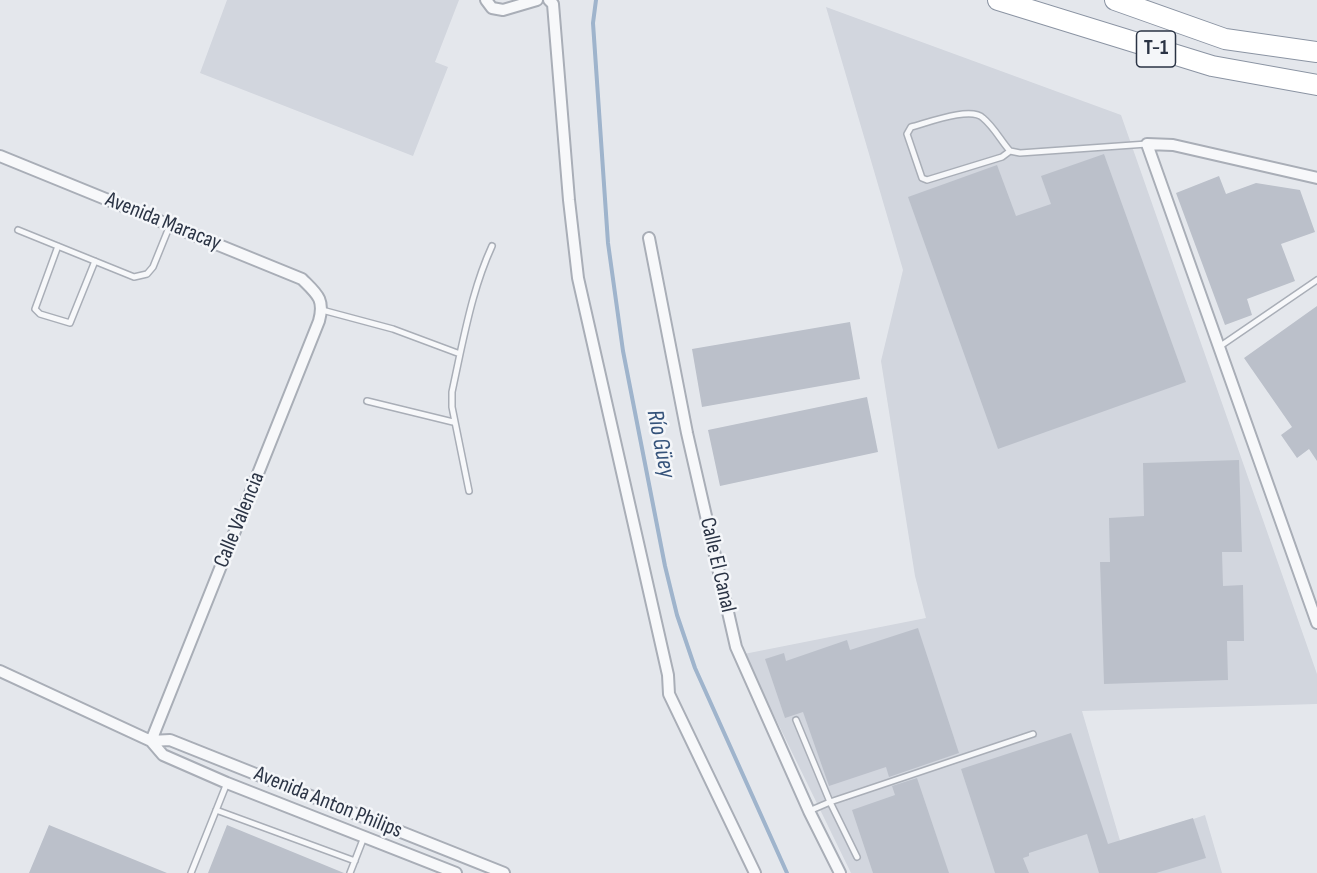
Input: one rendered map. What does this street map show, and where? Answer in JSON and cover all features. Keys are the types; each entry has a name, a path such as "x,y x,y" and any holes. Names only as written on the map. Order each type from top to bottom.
{"highway":[{"name":"T-1","path":"998,0 1212,66 1317,85"},
{"name":"T-1","path":"1115,0 1225,39 1317,52"}],"street":[{"path":"486,0 492,8 502,10 537,0"},
{"path":"549,0 553,4 564,145 578,278 668,675 669,694 755,873"},
{"path":"1317,178 1173,145 1147,144 1317,623"},
{"name":"Avenida Maracay","path":"0,156 302,279 320,297 322,310"},
{"name":"Calle El Canal","path":"649,238 687,433 736,647 809,811 840,873"},
{"name":"Calle Valencia","path":"151,741 322,310"},
{"name":"Avenida Anton Philips","path":"0,671 151,741 163,755 227,783 456,873"},
{"name":"Avenida Anton Philips","path":"151,741 170,740 504,873"}],"lane":[{"path":"1010,151 1002,157 927,180 922,178 907,134 911,127 965,113 975,113 983,117 1010,151 1020,153 1147,144"},
{"path":"18,230 134,277 147,274 153,267 170,225"},
{"path":"58,246 35,309 40,314 70,323 95,261"},
{"path":"469,490 453,422 452,392 472,298 492,246"},
{"path":"1219,347 1317,280"},
{"path":"322,310 393,329 460,354"},
{"path":"367,401 453,422"},
{"path":"796,720 830,802 857,857"},
{"path":"809,811 1033,734"},
{"path":"191,873 227,783"},
{"path":"216,810 355,861"},
{"path":"350,873 365,836"}],"shaded area":[{"path":"227,0 459,0 435,62 448,67 413,156 200,73"},
{"path":"826,7 1121,115 1317,674 1317,704 1082,711 1121,844 1205,815 1222,873 851,873 744,654 926,618 915,576 881,361 903,270"}],"building":[{"path":"1104,154 1186,382 998,449 908,197 997,165 1016,216 1051,204 1041,176"},
{"path":"1219,176 1226,194 1256,183 1300,190 1315,232 1281,244 1295,281 1247,299 1252,315 1225,325 1176,193"},
{"path":"1317,306 1317,461 1309,449 1297,458 1281,435 1292,427 1244,358"},
{"path":"850,322 860,379 702,407 692,349"},
{"path":"867,397 878,452 720,486 708,430"},
{"path":"1239,460 1242,552 1222,552 1223,586 1243,585 1244,641 1227,641 1228,680 1104,684 1100,562 1110,562 1109,518 1144,516 1143,463"},
{"path":"918,628 959,753 889,777 886,767 829,786 803,712 785,718 765,659 784,653 786,661 847,640 850,650"},
{"path":"1071,733 1108,844 1193,818 1206,858 1156,873 1099,873 1087,834 1029,853 1029,856 1023,858 1029,873 995,873 961,769"},
{"path":"917,778 949,873 873,873 852,810 895,795 892,786"},
{"path":"49,825 167,873 29,873"},
{"path":"227,825 344,873 208,873"}],"waterway":[{"name":"Río Güey","path":"596,0 593,23 608,243 623,351 665,566 677,615 695,668 787,873"}]}
